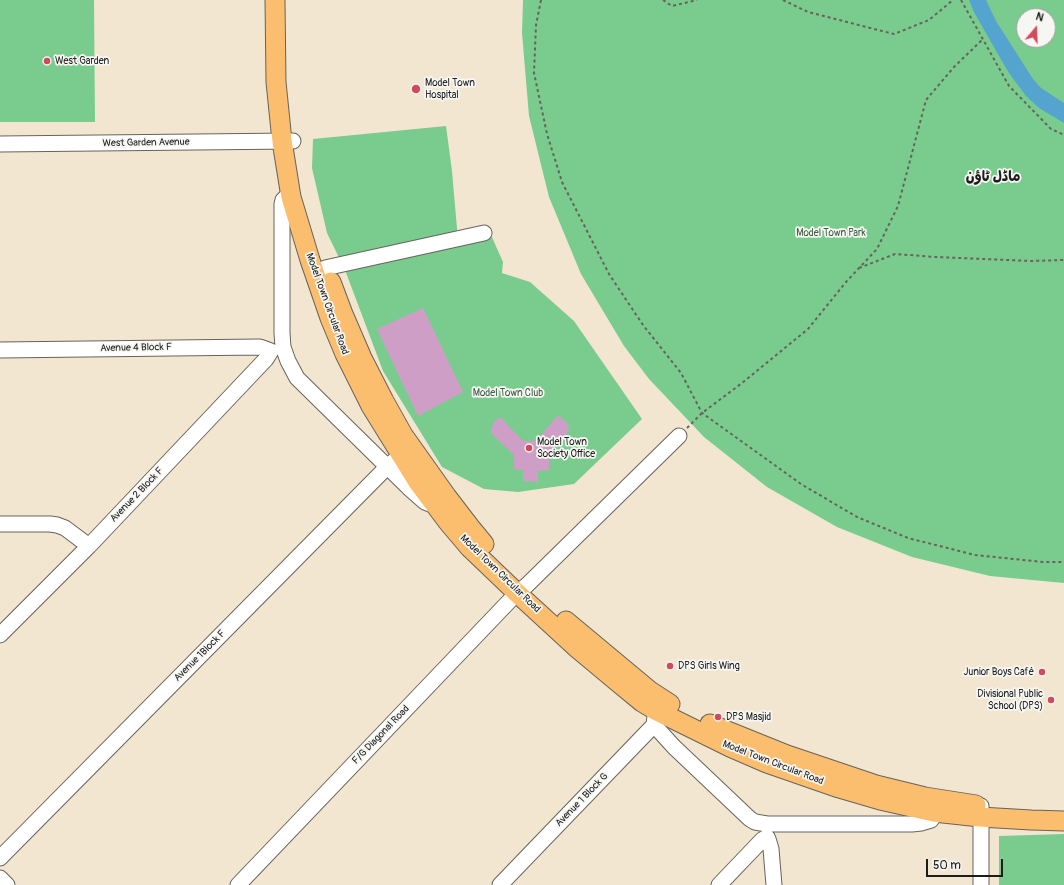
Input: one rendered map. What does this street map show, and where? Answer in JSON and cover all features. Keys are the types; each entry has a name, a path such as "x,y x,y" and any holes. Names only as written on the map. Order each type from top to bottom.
{"main road":[{"name":"Model Town Circular Road","path":"275,0 276,82 287,141 325,268 343,314 384,401 440,500 448,522 470,548 521,589 578,649 642,702 658,712 730,747 774,765 839,788 880,800 934,812 1064,808"},
{"name":"Model Town Circular Road","path":"288,0 287,141 291,197 310,260 330,318 345,354 371,406 418,482 440,500"},
{"name":"Model Town Circular Road","path":"658,712 714,726 787,755 876,785 981,811 1031,820 1064,821"}],"street":[{"name":"West Garden Avenue","path":"0,144 287,141"},
{"path":"291,197 286,197 282,204 282,333 277,349 288,361 297,378 387,467 425,502 429,504 440,500"},
{"path":"325,268 484,233"},
{"name":"Avenue 4 Block F","path":"0,350 260,347 277,349"},
{"name":"Avenue 2 Block F","path":"0,635 89,546 277,349"},
{"name":"F/G Diagonal Road","path":"238,885 521,589 679,436"},
{"name":"Avenue 1Block F","path":"0,858 387,467 401,455"},
{"path":"0,524 57,525 65,528 89,546"},
{"path":"658,712 674,747 750,820 759,823 767,831 771,849 774,885"},
{"name":"Avenue 1 Block G","path":"500,885 658,712"},
{"path":"981,811 981,885"},
{"path":"767,831 921,823 931,820 934,812"},
{"path":"719,885 762,840 767,831"},
{"path":"0,878 7,885"}],"path":[{"path":"541,0 536,25 534,73 547,134 562,182 609,274 643,325 681,373 702,412 801,484 857,517 908,538 975,556 1043,562 1064,562"},
{"path":"663,0 672,6 697,0"},
{"path":"783,0 808,12 894,34 929,20 954,0"},
{"path":"961,0 1009,86 1051,129 1064,135"},
{"path":"679,436 702,412 742,383 808,329 846,282 877,249 898,206 926,100 954,67 983,38"},
{"path":"858,269 895,254 1031,262 1064,260"}],"green space":[{"name":"West Garden","path":"0,0 94,0 95,122 0,122"},
{"name":"Model Town Park","path":"523,0 1064,0 1064,583 990,576 912,557 837,527 767,487 704,437 649,379 624,346 581,274 549,197 529,116 522,33"},
{"name":"Model Town Club","path":"446,126 452,171 458,240 487,226 503,262 502,273 530,282 574,321 642,419 574,484 518,492 484,489 442,467 383,371 345,270 327,233 312,168 313,139"},
{"path":"1064,834 1064,885 999,885 999,836"}],"water":[{"path":"969,0 986,0 996,21 1033,79 1041,88 1064,103 1064,123 1039,108 1026,96 1009,73 974,12"}],"building":[{"path":"423,308 463,392 418,416 377,329"},
{"path":"558,415 567,423 569,429 549,456 549,470 538,471 538,482 523,481 523,470 514,469 514,455 491,432 493,423 500,417 523,441 536,441"}],"place":[{"name":"West Garden","path":"47,61"},
{"name":"Model Town Hospital","path":"416,89"},
{"name":"Model Town Society Office","path":"529,448"},
{"name":"DPS Girls Wing","path":"670,666"},
{"name":"Junior Boys Café","path":"1042,672"},
{"name":"Divisional Public School (DPS)","path":"1051,700"},
{"name":"DPS Masjid","path":"718,717"}],"district":[{"name":"ماڈل ٹاؤن","path":"993,177"}]}
